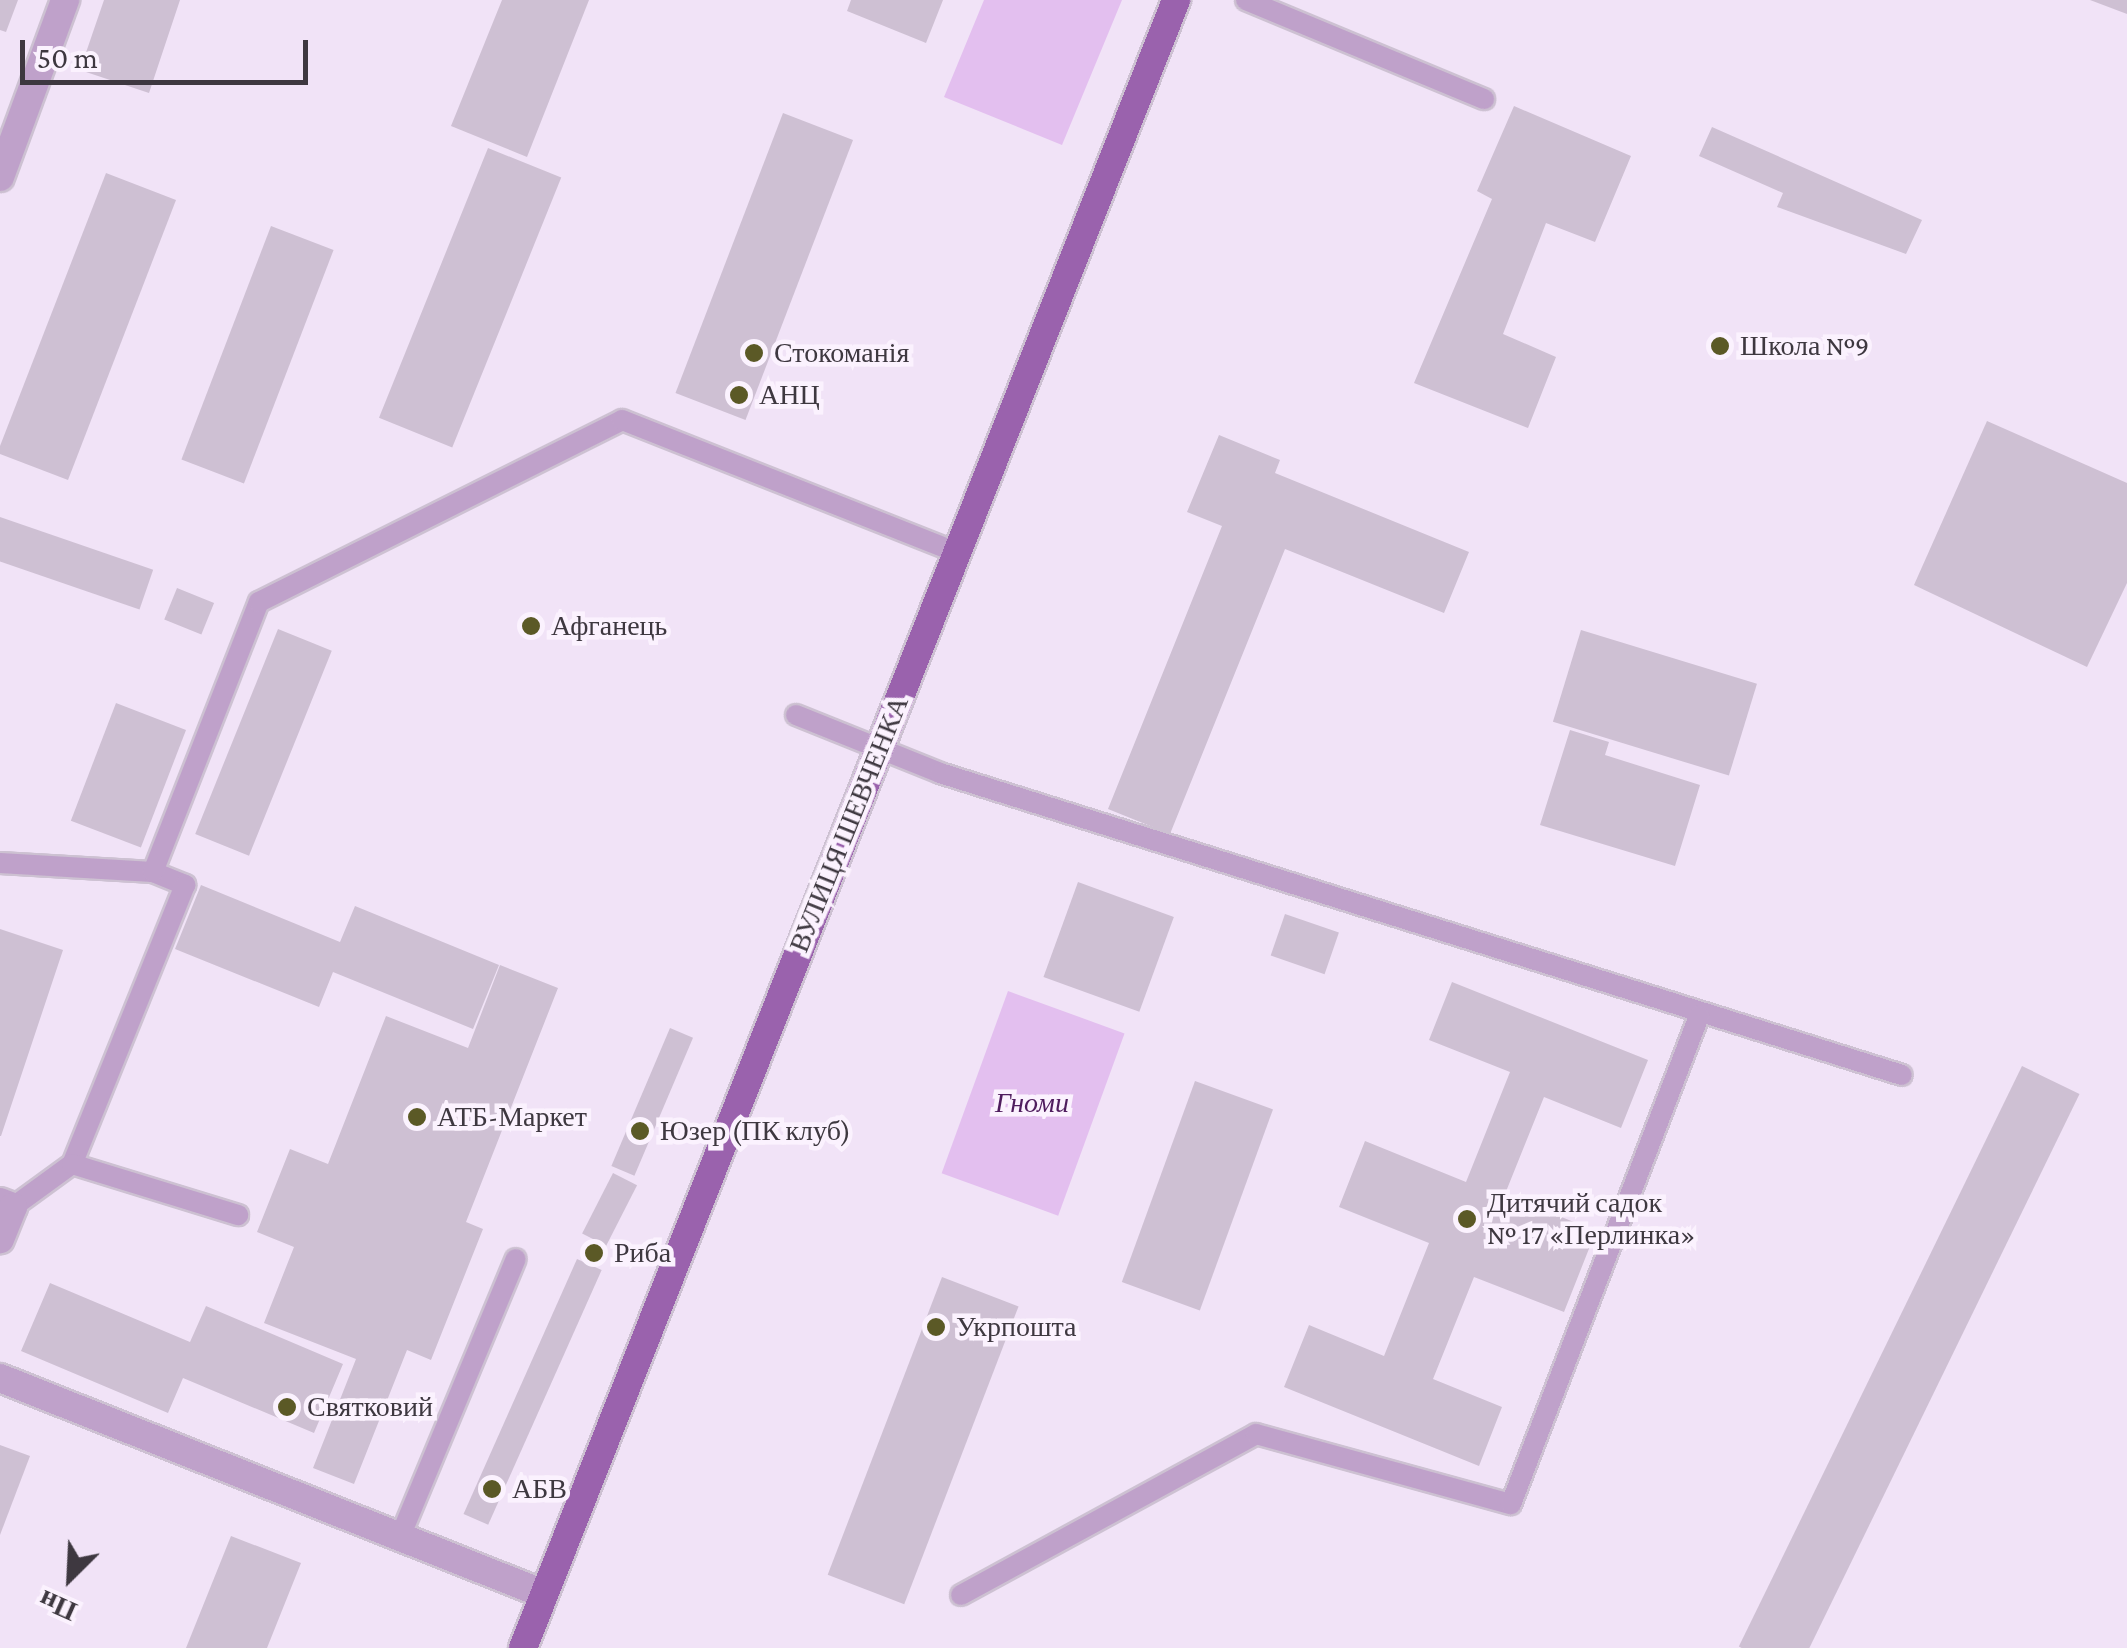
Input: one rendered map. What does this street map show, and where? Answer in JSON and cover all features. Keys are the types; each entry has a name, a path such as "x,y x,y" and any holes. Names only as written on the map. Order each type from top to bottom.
{"main road":[{"name":"ВУЛИЦЯ ШЕВЧЕНКА","path":"523,1648 1176,0"}],"street":[{"path":"0,177 65,0"},
{"path":"0,1240 7,1204"},
{"path":"0,1378 544,1594"}],"lane":[{"path":"1246,0 1484,99"},
{"path":"153,872 259,602 622,420 958,553"},
{"path":"796,715 877,751 1699,1016 1902,1075"},
{"path":"0,863 153,872 185,885 72,1164 7,1204"},
{"path":"961,1595 1256,1434 1512,1504 1699,1016"},
{"path":"72,1164 238,1215"},
{"path":"400,1537 516,1260"}],"green space":[{"path":"984,0 1122,0 1062,145 944,97"},
{"name":"Гноми","path":"1008,991 1125,1033 1058,1216 942,1173"}],"building":[{"path":"0,0 18,0 6,32 0,30"},
{"path":"104,0 180,0 149,93 80,70"},
{"path":"502,0 589,0 527,157 451,126"},
{"path":"851,0 943,0 926,43 847,11"},
{"path":"2090,0 2127,0 2127,14"},
{"path":"1514,106 1631,156 1595,242 1546,223 1503,334 1556,357 1528,428 1414,383 1492,199 1477,191"},
{"path":"783,113 853,140 746,420 675,393"},
{"path":"1712,127 1922,220 1906,254 1777,207 1783,193 1699,156"},
{"path":"488,148 561,178 452,447 379,418"},
{"path":"106,173 176,200 68,480 0,454 0,446"},
{"path":"271,226 334,250 244,483 181,459"},
{"path":"1987,421 2127,483 2127,583 2087,667 1914,585"},
{"path":"1219,435 1280,460 1275,473 1469,552 1444,613 1285,549 1170,834 1108,809 1222,526 1187,512"},
{"path":"0,517 153,570 140,609 0,561"},
{"path":"177,588 214,603 201,635 164,620"},
{"path":"278,629 332,651 249,856 195,834"},
{"path":"1581,630 1757,684 1729,776 1553,722"},
{"path":"116,703 186,730 141,848 71,821"},
{"path":"1570,730 1609,742 1605,755 1700,785 1675,866 1540,825"},
{"path":"1078,882 1174,917 1139,1012 1043,977"},
{"path":"201,885 340,942 355,906 499,965 473,1029 333,972 319,1007 175,949"},
{"path":"1285,914 1339,933 1325,974 1271,956"},
{"path":"0,929 63,950 1,1136 0,1136"},
{"path":"500,965 558,988 466,1222 483,1229 431,1360 407,1350 354,1484 313,1468 356,1359 264,1323 294,1247 257,1232 290,1149 328,1164 386,1016 468,1048"},
{"name":"Дитячий садок № 17 «Перлинка»","path":"1452,982 1648,1060 1621,1128 1544,1097 1505,1194 1596,1231 1564,1312 1474,1277 1433,1379 1502,1407 1479,1466 1284,1387 1309,1325 1384,1356 1429,1243 1339,1207 1365,1141 1466,1182 1510,1072 1429,1040"},
{"path":"670,1028 693,1038 634,1176 611,1166"},
{"path":"2022,1066 2080,1094 1809,1648 1739,1647"},
{"path":"1195,1081 1273,1109 1200,1310 1122,1282"},
{"path":"613,1173 637,1185 606,1246 582,1234"},
{"path":"577,1259 602,1270 488,1525 464,1514"},
{"path":"942,1277 1019,1306 904,1604 828,1575"},
{"path":"50,1283 190,1342 206,1306 343,1364 314,1433 183,1378 168,1413 21,1351"},
{"path":"0,1445 30,1456 0,1535"},
{"path":"231,1536 301,1563 267,1648 186,1648"}],"place":[{"name":"Школа №9","path":"1720,346"},
{"name":"Стокоманія","path":"754,353"},
{"name":"АНЦ","path":"739,395"},
{"name":"Афганець","path":"531,626"},
{"name":"АТБ-Маркет","path":"417,1117"},
{"name":"Юзер (ПК клуб)","path":"640,1131"},
{"name":"Дитячий садок № 17 «Перлинка»","path":"1467,1219"},
{"name":"Риба","path":"594,1253"},
{"name":"Укрпошта","path":"936,1327"},
{"name":"Святковий","path":"287,1407"},
{"name":"АБВ","path":"492,1489"}]}
